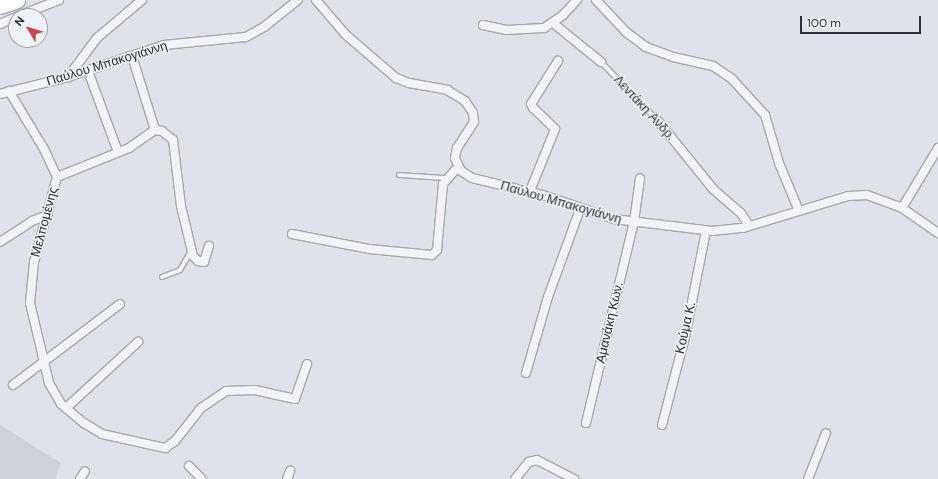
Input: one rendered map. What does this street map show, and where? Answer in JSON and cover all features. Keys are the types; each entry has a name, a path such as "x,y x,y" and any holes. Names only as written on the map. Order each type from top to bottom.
{"highway":[{"path":"0,6 17,0"}],"street":[{"path":"38,8 58,0"},
{"path":"68,77 97,38 142,0"},
{"name":"Παύλου Μπακογιάννη","path":"0,94 68,77 170,44 216,42 246,37 264,27 298,0"},
{"path":"292,234 369,249 432,255 437,250 441,196 446,178 458,167 456,151 474,122 473,113 465,101 447,90 409,83 396,78 345,34 316,0"},
{"path":"483,25 514,30 544,28 553,23 577,0"},
{"path":"596,0 626,32 646,46 673,57 713,66 732,79 764,115 779,163 799,211"},
{"name":"Λεντάκη Ανδρ.","path":"553,23 601,62"},
{"path":"132,56 155,130"},
{"path":"530,191 554,131 553,125 533,108 531,104 558,61"},
{"path":"88,71 118,152"},
{"name":"Μελπομένης","path":"9,92 44,149 57,177 48,215 34,262 30,295 32,319 44,364 54,395 66,408 84,423 102,434 165,448 175,441 201,408 226,391 255,390 295,399 307,364"},
{"name":"Λεντάκη Ανδρ.","path":"658,121 713,189 739,211 749,226"},
{"path":"57,177 139,143 155,130 162,131 172,140 182,206 195,259 202,262 207,260 209,246"},
{"path":"902,208 938,148"},
{"name":"Παύλου Μπακογιάννη","path":"458,167 472,178 530,191 580,209 634,222 706,231 723,231 749,226 860,194 877,197 902,208 938,233"},
{"name":"Αμανάκη Κων.","path":"586,423 634,222 640,178"},
{"path":"526,373 548,297 580,209"},
{"path":"0,242 26,224 48,215"},
{"name":"Κούμα Κ.","path":"662,425 685,337 706,231"},
{"path":"13,385 44,364 120,304"},
{"path":"66,408 138,342"},
{"path":"808,479 826,433"},
{"path":"515,479 528,462 537,460 574,479"},
{"path":"189,466 202,479"},
{"path":"80,479 85,471"}],"lane":[{"name":"Λεντάκη Ανδρ.","path":"601,62 658,121"},
{"path":"399,175 446,178"},
{"path":"162,277 180,270 192,250"}],"shaded area":[{"path":"0,425 61,463 55,479 0,479"}]}
